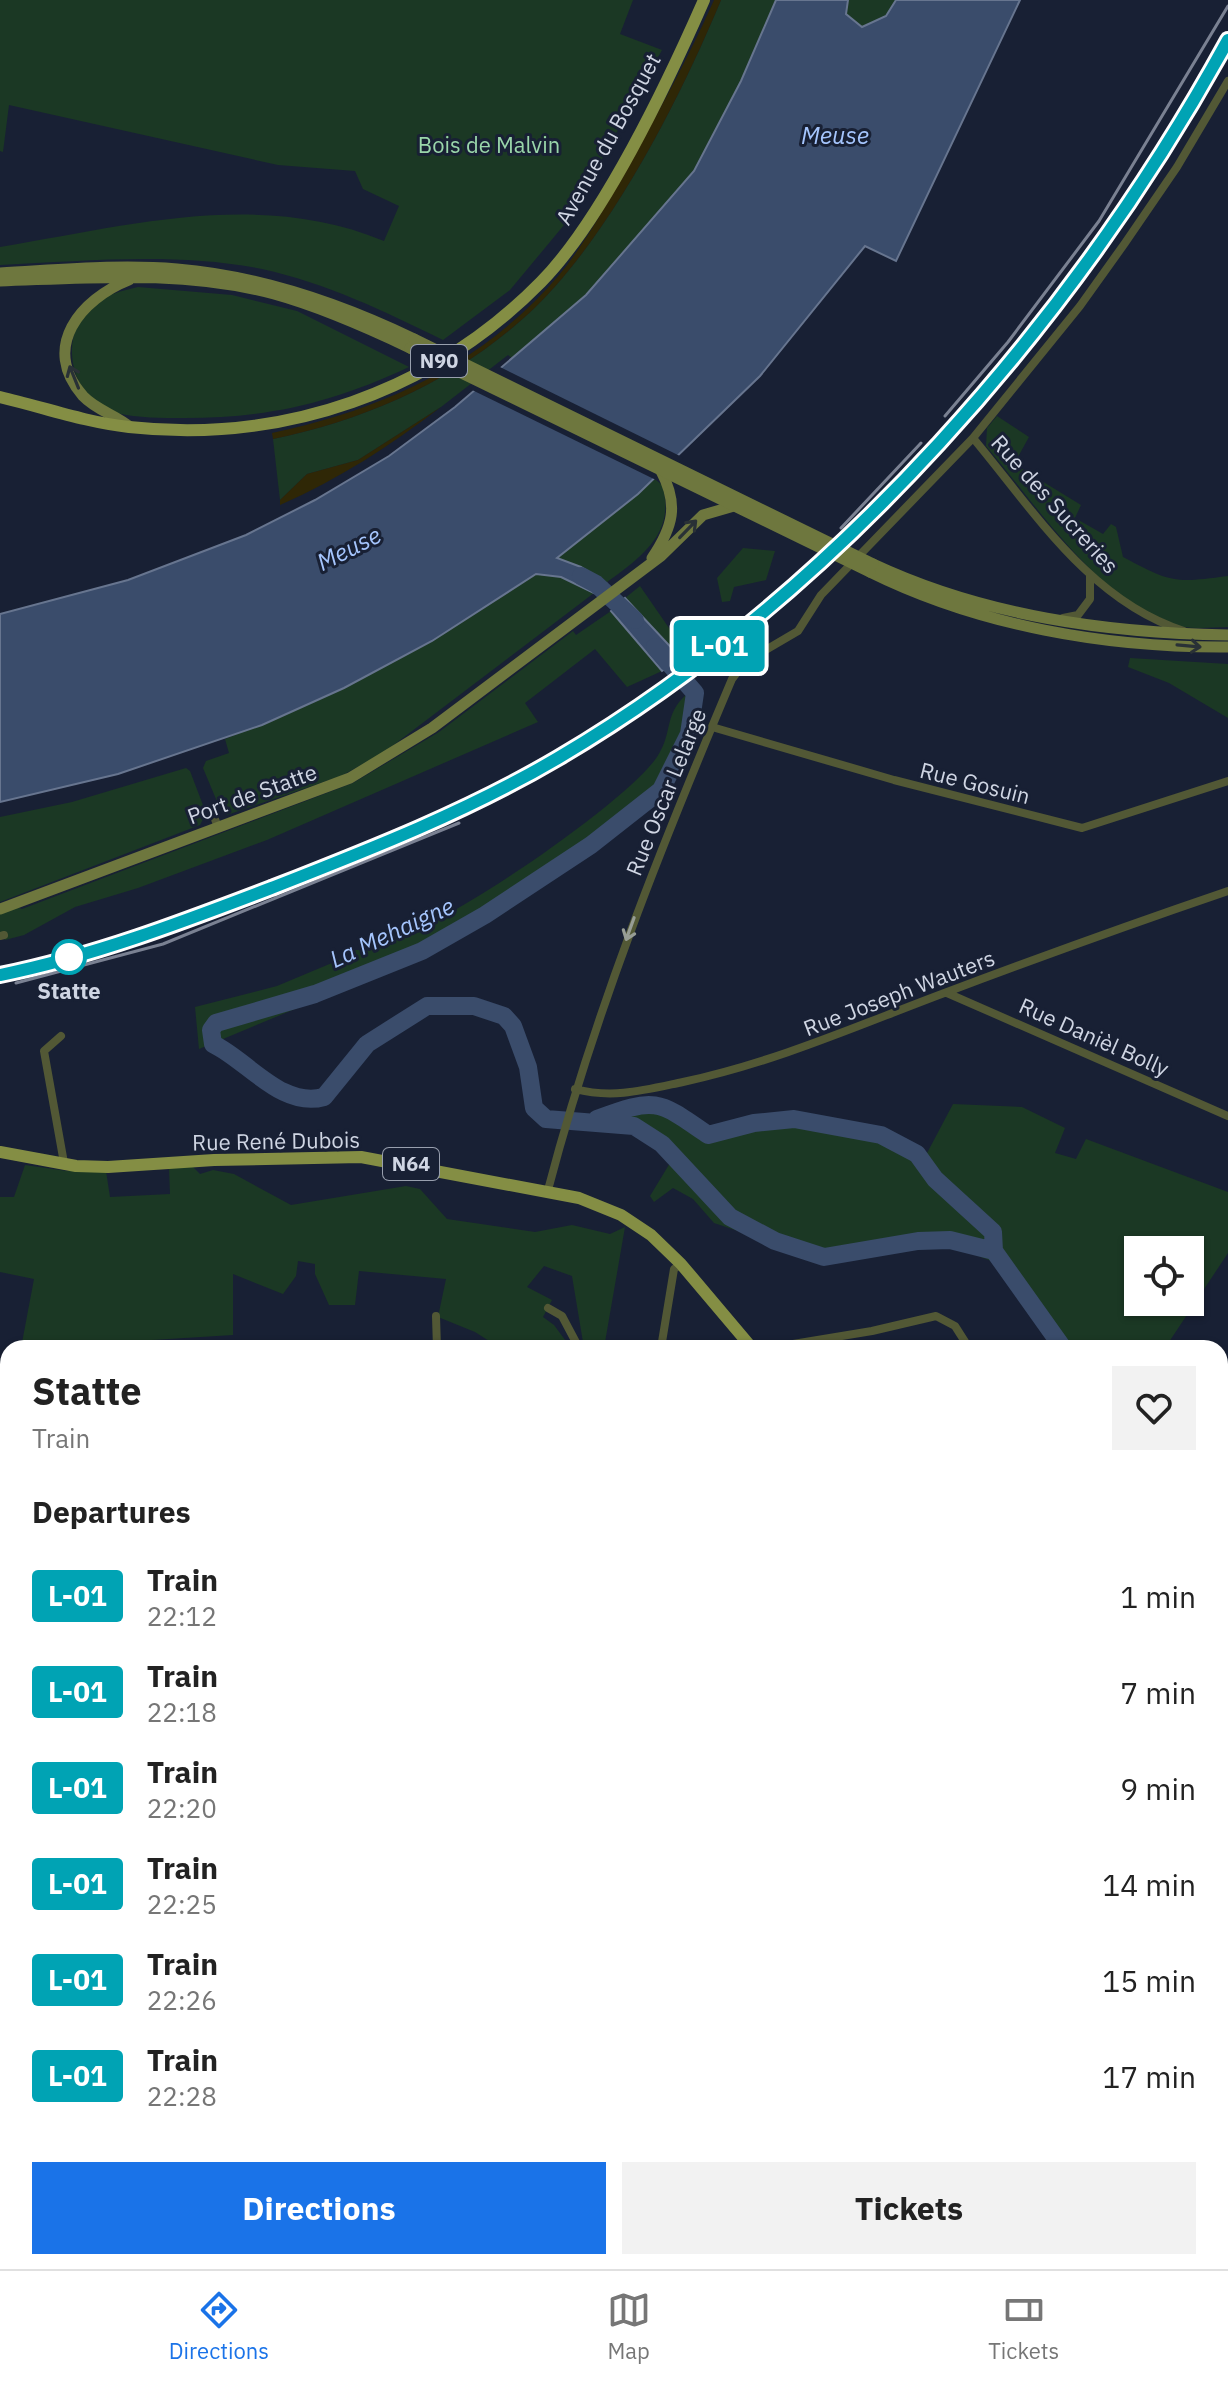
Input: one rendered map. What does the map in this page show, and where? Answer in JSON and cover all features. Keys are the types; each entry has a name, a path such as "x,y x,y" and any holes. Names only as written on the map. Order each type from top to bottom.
{"main road":[{"name":"Avenue du Bosquet","path":"0,397 81,420 181,430 265,425 363,401 413,379 498,320 543,281 578,236 623,161 704,0"},
{"path":"0,273 139,268 226,275 331,302 661,471 871,568 935,591 1055,620 1196,635 1228,635"},
{"path":"130,427 85,398 73,378 66,351 68,334 81,309 103,290 136,277"},
{"path":"0,281 175,278 271,293 412,344 707,482 933,600 998,620 1107,638 1228,647"},
{"path":"648,564 668,533 673,501 661,471"},
{"path":"673,501 693,486 707,482"},
{"name":"Port de Statte","path":"0,909 350,778 432,728 648,564 703,515 734,506"},
{"name":"N64","path":"0,1152 64,1163"},
{"name":"Rue René Dubois","path":"64,1163 108,1167 214,1160 361,1157 548,1190 601,1205 632,1221 681,1264 745,1340"}],"street":[{"name":"Rue des Sucreries","path":"875,543 973,438 1059,333 1177,167 1228,81"},
{"name":"Rue des Sucreries","path":"973,438 1090,576 1130,608 1156,622 1196,635"},
{"name":"Rue Oscar Lelarge","path":"548,1190 575,1089 634,917 732,679 745,662 798,631 821,595 875,543"},
{"path":"1055,620 1073,616 1084,609 1090,599 1090,576"},
{"name":"Rue Gosuin","path":"712,727 894,780 1082,828 1228,781"},
{"path":"211,809 218,827"},
{"name":"Rue Joseph Wauters","path":"575,1089 597,1095 623,1095 734,1070 804,1049 946,992 1228,891"},
{"name":"Rue Danièl Bolly","path":"946,992 1228,1116"},
{"path":"61,1036 44,1051 64,1163"},
{"path":"662,1340 674,1269 681,1264"},
{"path":"548,1308 562,1316 575,1340"},
{"path":"436,1316 437,1340"},
{"path":"817,1340 936,1316 955,1326 964,1340"}],"green space":[{"name":"Bois de Malvin","path":"0,0 633,0 620,34 662,50 569,219 510,290 443,340 332,290 262,269 164,259 0,265 0,247 145,222 193,217 290,217 337,225 384,241 399,206 363,189 355,171 278,165 9,105 3,152 0,151"},
{"path":"721,0 776,0 741,81 694,171 586,295 513,359 508,355 441,407 358,460 307,474 280,500 273,439 376,409 440,378 500,338 557,284 586,249 639,168 663,125"},
{"path":"848,0 896,0 886,16 862,27 845,14"},
{"path":"138,287 232,295 297,311 409,367 326,399 272,411 184,418 117,413 101,406 88,395 79,381 72,349 81,318 93,305 114,293"},
{"path":"997,416 1029,437 1014,464 1081,505 1075,518 1103,534 1111,524 1116,527 1123,557 1174,579 1228,576 1228,627 1184,627 1156,618 1101,579 1050,525 986,446 987,428"},
{"path":"655,479 662,485 664,517 652,543 631,564 606,583 581,567 556,559"},
{"path":"743,548 775,551 766,580 734,587 730,601 722,602 717,578"},
{"path":"536,574 561,576 594,593 383,753 341,776 227,815 221,811 203,768 206,761 229,753 225,739 386,666"},
{"path":"640,586 678,641 694,647 681,658 625,598"},
{"path":"611,611 662,671 627,687 595,649 525,703 538,722 267,840 138,888 75,907 24,935 5,940 4,935 0,936 0,908 10,905 22,909 353,783 439,732 573,631 576,635"},
{"path":"1130,658 1228,664 1228,718 1169,683 1128,667"},
{"path":"693,689 689,734 665,788 593,848 470,929 422,956 199,1049 195,1007 277,986 351,955 355,950 382,945 421,929 466,904 562,840 604,808 657,757 676,706"},
{"path":"186,768 190,771 206,813 200,825 0,902 0,817 72,802"},
{"path":"661,1104 708,1135 718,1127 792,1114 888,1134 926,1155 953,1104 1022,1107 1065,1128 1055,1153 1076,1159 1086,1139 1228,1192 1228,1253 1204,1289 1204,1236 1124,1236 1124,1316 1186,1316 1170,1340 1047,1340 991,1261 950,1245 830,1262 714,1223 693,1199 673,1188 654,1202 650,1196 673,1158 646,1134 617,1124 592,1121 634,1105"},
{"path":"25,1165 67,1171 106,1171 110,1197 170,1194 169,1168 192,1166 200,1174 213,1170 234,1174 291,1205 406,1186 420,1189 447,1219 535,1232 572,1225 610,1234 625,1227 605,1340 583,1340 572,1276 544,1266 527,1287 552,1300 543,1317 565,1340 488,1340 438,1317 446,1279 359,1271 355,1305 329,1305 315,1274 315,1264 298,1261 296,1276 283,1294 233,1274 233,1335 152,1340 23,1340 34,1279 0,1272 0,1197 14,1197"}],"sand":[{"path":"714,0 721,0 663,125 639,168 586,249 527,315 470,359 408,394 342,421 273,439 272,433 353,411 429,378 498,334 529,306 559,275 599,218 665,99"},
{"path":"441,407 364,461 280,505 280,500 307,474 358,460"}],"water":[{"name":"Meuse","path":"776,0 848,0 846,14 862,27 886,16 896,0 1020,0 896,261 865,246 760,376 638,494 557,558 581,567 606,583 594,593 561,577 536,574 432,641 344,688 262,725 118,774 0,802 0,614 128,580 246,535 315,500 389,456 455,407 586,295 694,171 741,81"},
{"path":"625,598 681,658 662,671 611,611"}],"pier":[{"path":"498,366 684,458 658,481 470,389"}],"waterway":[{"name":"La Mehaigne","path":"581,576 596,584 635,620"},
{"name":"La Mehaigne","path":"655,647 695,693 689,734 661,790 591,845 485,915 422,951 315,994 216,1023 211,1030 213,1044 279,1090 309,1099 324,1097 367,1044 427,1006 474,1006 504,1016 513,1026 528,1067 534,1108 546,1119 634,1126 662,1144 730,1217 775,1241 824,1257 918,1241 950,1240 994,1251 1057,1340"},
{"name":"La Mehaigne","path":"597,1119 645,1105 666,1109 708,1135 754,1123 794,1119 881,1135 917,1154 935,1179 993,1232 994,1251"}],"railway":[{"path":"945,416 1008,342 1099,221 1228,6"},
{"path":"0,975 68,959 168,927 415,830 523,778 661,691 759,615 852,532 940,443 1021,348 1096,249 1165,146 1228,40"},
{"path":"841,528 921,443"},
{"path":"16,983 163,944 459,823"}],"train":[{"name":"L-01","path":"0,975 98,949 218,908 467,807 586,741 718,646 791,587 851,532 996,375 1097,245 1160,152 1228,40"}],"place":[{"name":"Statte","path":"69,957"}]}
